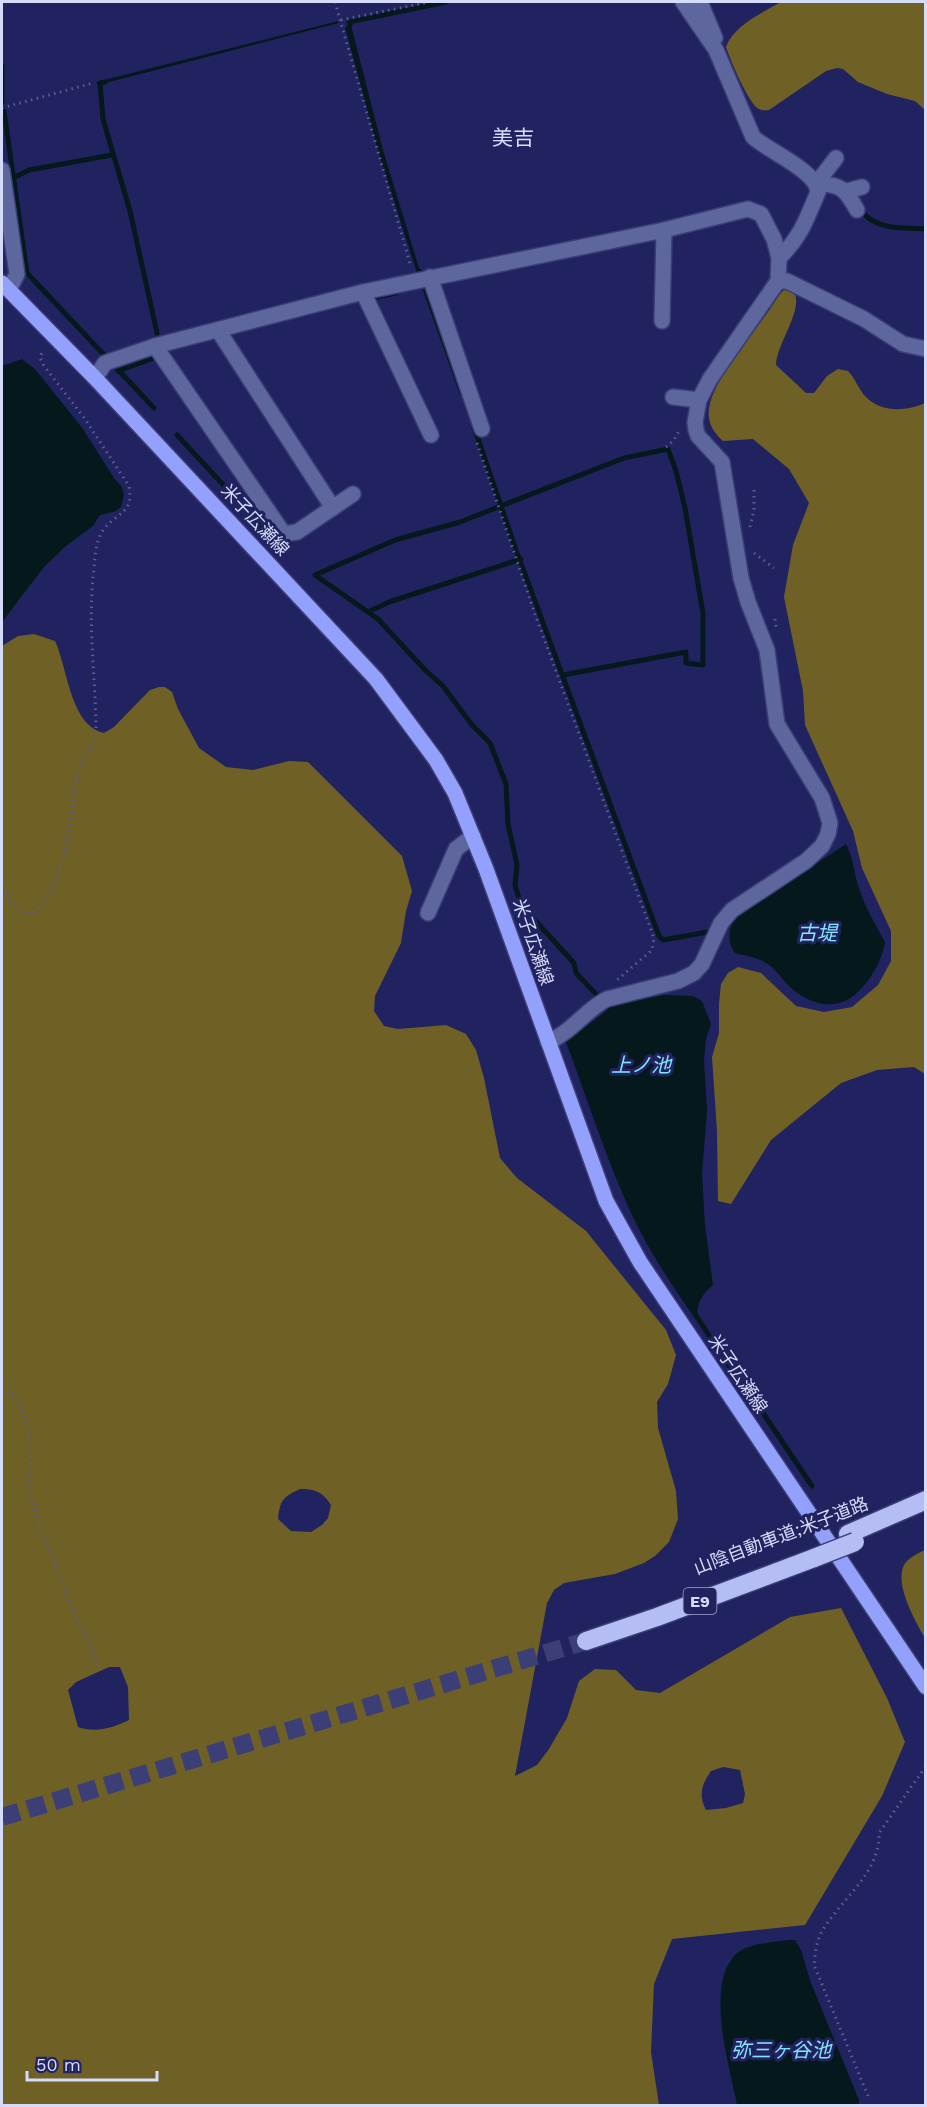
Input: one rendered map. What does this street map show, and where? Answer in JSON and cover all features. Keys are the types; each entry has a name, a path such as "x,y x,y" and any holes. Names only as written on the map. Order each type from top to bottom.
{"highway":[{"name":"山陰自動車道;米子道路","path":"852,1538 926,1500"},
{"name":"山陰自動車道;米子道路","path":"585,1637 652,1609 926,1512"}],"main road":[{"name":"米子広瀬線","path":"5,286 376,679 436,760 473,836 606,1201 640,1262 926,1687"}],"street":[{"path":"683,2 716,50 753,137 761,145 794,164 816,184 818,192 801,233 793,245 779,258"},
{"path":"700,2 715,34 716,50"},
{"path":"816,184 836,158"},
{"path":"2,170 17,274 5,286"},
{"path":"816,184 828,184 847,191 862,187"},
{"path":"847,191 857,210"},
{"path":"94,378 105,363 155,346 363,292 664,230 748,209 761,214 774,239 779,258 778,281 710,379 699,400 695,422 698,436 722,462 741,578 767,650 777,724 822,798 830,823 825,841 814,854 732,910 721,922 702,964 694,973 678,981 626,993 598,1003 561,1036 548,1041"},
{"path":"662,321 664,230"},
{"path":"430,277 479,435"},
{"path":"778,281 787,281 854,314 903,344 926,349"},
{"path":"363,292 431,435"},
{"path":"218,330 333,508"},
{"path":"155,346 284,534 297,532 353,494"},
{"path":"673,397 699,400"},
{"path":"428,913 456,849 473,836"}],"path":[{"path":"335,2 414,280"},
{"path":"341,20 429,2"},
{"path":"2,108 93,83"},
{"path":"2,890 17,908 25,913 35,912 52,890 62,860 78,773 97,737 92,640 92,595 96,554 104,528 123,513 130,501 129,486 85,419 40,358 41,352 54,336"},
{"path":"479,435 543,636 654,938 652,950 609,988 607,999"},
{"path":"749,530 754,510 754,488"},
{"path":"750,547 757,556 774,568"},
{"path":"2,1389 12,1394 17,1400 28,1426 31,1453 29,1487 41,1530 100,1669"},
{"path":"867,2096 814,1965 815,1956 820,1934 832,1916 851,1895 873,1861 879,1833 926,1766"}],"shaded area":[{"path":"781,2 925,2 925,110 915,101 887,94 858,82 843,69 837,68 826,71 769,110 755,106 745,91 726,47 735,32 742,26"},
{"path":"784,290 794,292 796,299 793,317 780,348 776,365 806,393 814,393 827,376 838,369 848,371 864,395 880,406 903,409 925,403 925,1074 914,1067 877,1070 841,1083 771,1140 731,1204 718,1201 717,1131 712,1057 719,1033 721,984 728,973 738,967 761,973 796,1006 824,1012 852,1007 878,985 891,961 891,931 862,868 853,831 805,725 803,691 784,597 793,545 809,503 789,469 753,439 723,441 714,430 709,418 712,397 724,373"},
{"path":"34,634 55,641 77,708 93,728 104,733 114,727 150,690 165,687 172,692 178,709 199,748 226,767 253,770 289,761 308,762 402,856 412,891 401,943 375,996 374,1011 384,1026 398,1029 446,1025 466,1034 476,1050 484,1078 500,1158 517,1178 586,1231 666,1330 676,1355 668,1384 657,1402 658,1428 676,1491 678,1519 669,1542 644,1563 615,1574 564,1583 554,1590 547,1603 515,1776 537,1765 549,1749 567,1718 579,1681 595,1669 616,1670 636,1690 660,1693 790,1617 841,1608 887,1698 905,1742 882,1796 805,1925 672,1939 654,1984 651,2052 659,2105 2,2105 2,646 18,636","holes":["300,1489 318,1492 331,1505 328,1518 311,1532 291,1531 278,1519 283,1500","109,1667 120,1667 128,1687 129,1720 104,1729 91,1730 78,1727 68,1690 76,1682","723,1767 740,1770 745,1794 743,1803 706,1810 702,1790 711,1771"]},
{"path":"925,1550 925,1638 904,1594 902,1575 907,1561"}],"water":[{"path":"338,21 339,23 98,85 96,82"},
{"path":"347,21 350,21 383,150 419,268 423,271 417,273 378,151 345,27 348,26"},
{"path":"22,359 35,369 83,429 122,487 124,495 121,507 116,511 100,515 93,526 66,546 44,567 2,622 2,366"},
{"name":"古堤","path":"846,844 862,898 885,942 876,968 859,991 842,1002 824,1004 814,1002 797,993 762,961 735,953 730,940 730,930 736,917"},
{"name":"上ノ池","path":"664,995 693,996 702,1001 711,1024 706,1039 704,1060 707,1111 702,1174 705,1225 713,1285 701,1300 696,1320 657,1260 631,1213 608,1158 566,1042 618,1004"},
{"name":"弥三ヶ谷池","path":"795,1940 801,1950 811,1983 859,2100 859,2105 737,2105 722,2024 723,1981 729,1964 740,1951 757,1945"}],"waterway":[{"path":"350,25 349,22 446,2"},
{"path":"2,66 2,102"},
{"path":"105,82 100,83 103,119 130,211 157,333"},
{"path":"4,111 27,273 154,408"},
{"path":"15,177 29,170 112,155"},
{"path":"862,212 884,225 926,229"},
{"path":"424,286 462,393"},
{"path":"373,298 396,293"},
{"path":"118,371 154,358"},
{"path":"474,427 516,550 659,936 663,940 708,932"},
{"path":"177,435 267,532"},
{"path":"563,675 686,652 686,663 703,665 703,613 685,508 668,449 624,458 460,522 395,540 315,575 378,619 443,686 472,725 490,743 506,784 508,824 517,865 515,885 521,905 574,963 576,973 614,1013"},
{"path":"368,612 389,602 521,559"},
{"path":"695,1314 812,1486"}],"tunnel":[{"path":"2,1817 586,1641"}],"district":[{"name":"美吉","path":"513,138"}]}
